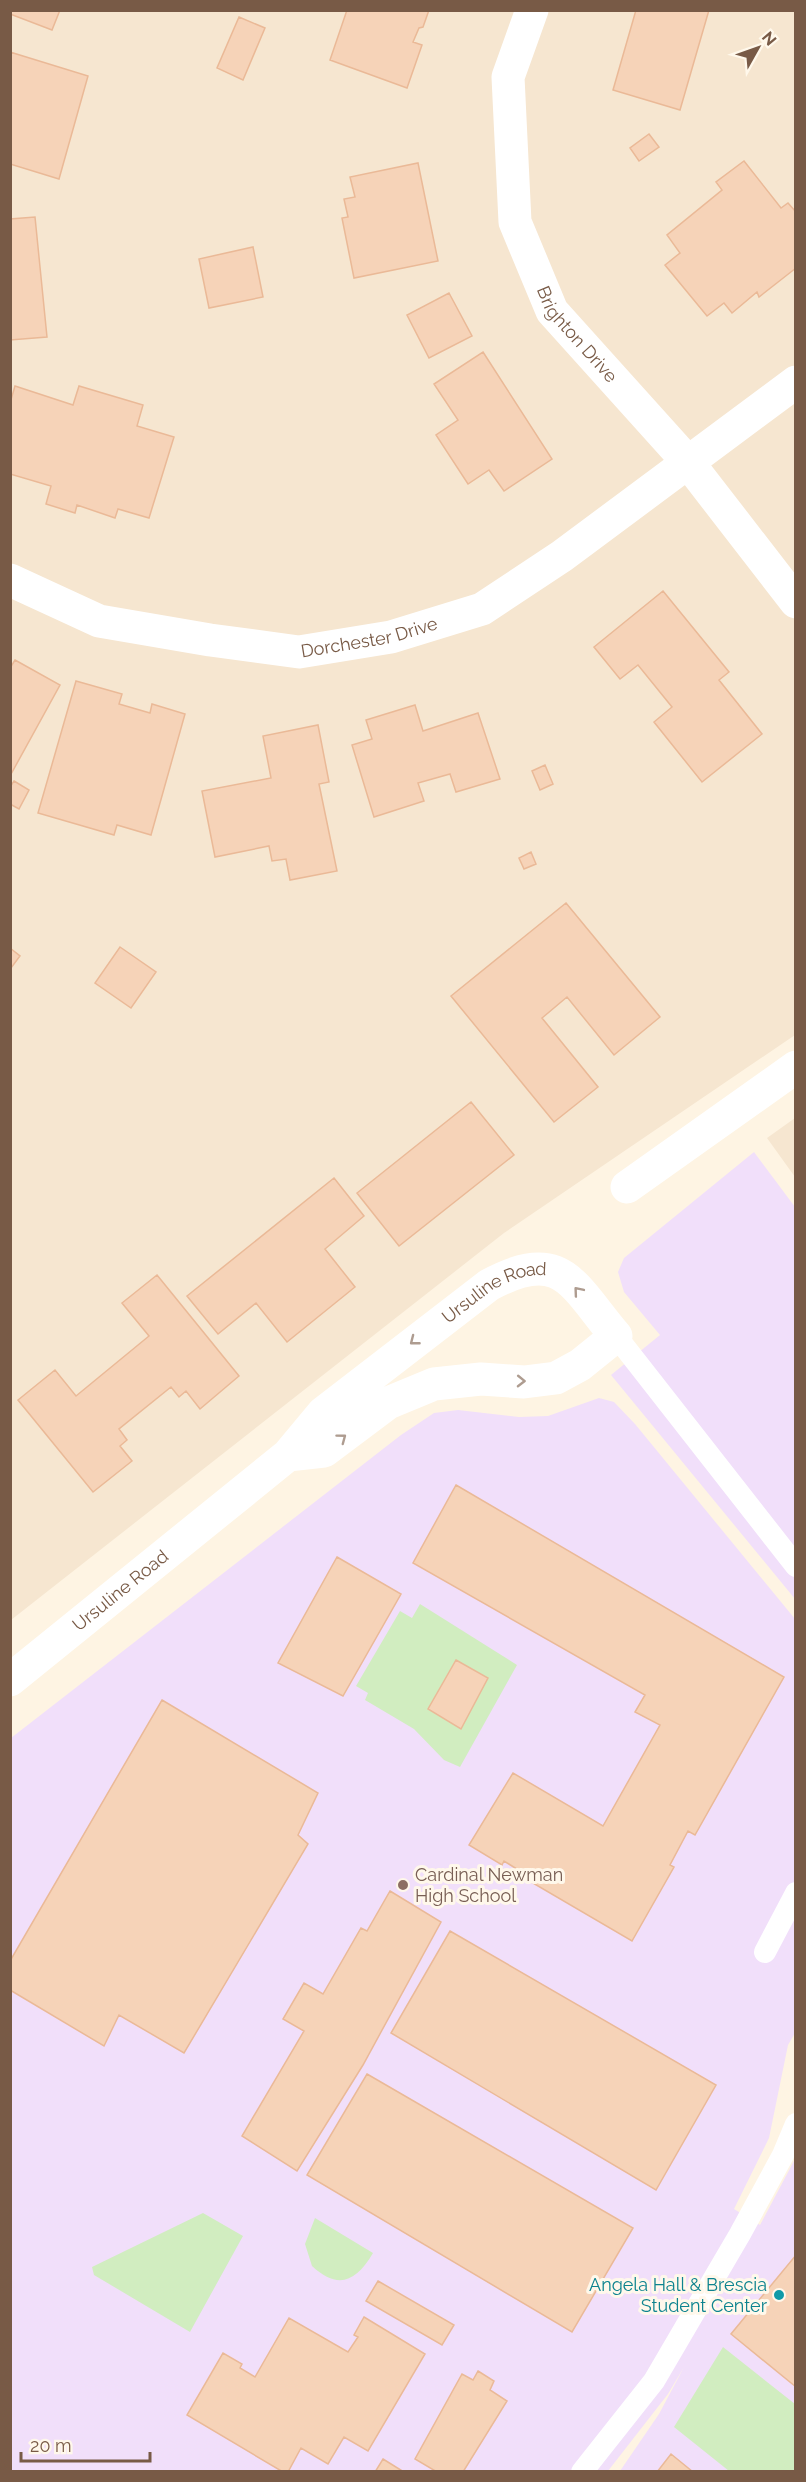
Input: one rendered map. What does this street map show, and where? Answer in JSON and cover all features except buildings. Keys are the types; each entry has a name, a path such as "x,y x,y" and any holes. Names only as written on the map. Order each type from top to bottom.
{"street":[{"name":"Brighton Drive","path":"532,10 508,77 515,222 552,311 687,461 795,602"},
{"name":"Dorchester Drive","path":"10,580 99,621 210,640 298,652 391,637 482,609 562,556 795,382"},
{"path":"627,1187 795,1067"},
{"name":"Ursuline Road","path":"10,1680 288,1455 323,1413 468,1299 515,1271 536,1267 553,1270 567,1278 616,1336"},
{"path":"288,1455 324,1451 388,1403 434,1384 481,1379 524,1382 556,1378 580,1365 616,1336"}],"lane":[{"path":"616,1336 795,1566"},
{"path":"765,1952 795,1893"},
{"path":"582,2472 654,2381 746,2224 783,2155 795,2124"}],"shaded area":[{"path":"11,11 795,11 795,1035 504,1233 11,1620"},
{"path":"795,1118 795,1177 767,1138"},
{"path":"754,1152 795,1207 795,1599 611,1375 660,1335 624,1292 618,1272 624,1258"},
{"name":"Cardinal Newman High School","path":"599,1398 614,1402 635,1424 795,1619 795,2033 788,2045 769,2138 734,2209 760,2225 795,2159 795,2471 620,2471 659,2414 684,2367 668,2394 608,2471 11,2472 11,1738 401,1435 434,1413 458,1410 519,1417 548,1416"}],"green space":[{"path":"420,1604 517,1665 460,1767 444,1760 414,1729 365,1700 368,1693 356,1686 400,1611 412,1618"},
{"path":"203,2213 243,2236 190,2332 94,2275 92,2267"},
{"path":"315,2218 373,2253 360,2271 346,2279 338,2280 321,2274 312,2266 305,2244"},
{"path":"723,2347 795,2404 795,2471 729,2471 674,2427"}],"place":[{"name":"Cardinal Newman High School","path":"403,1885"},
{"name":"Angela Hall & Brescia Student Center","path":"779,2295"}]}
